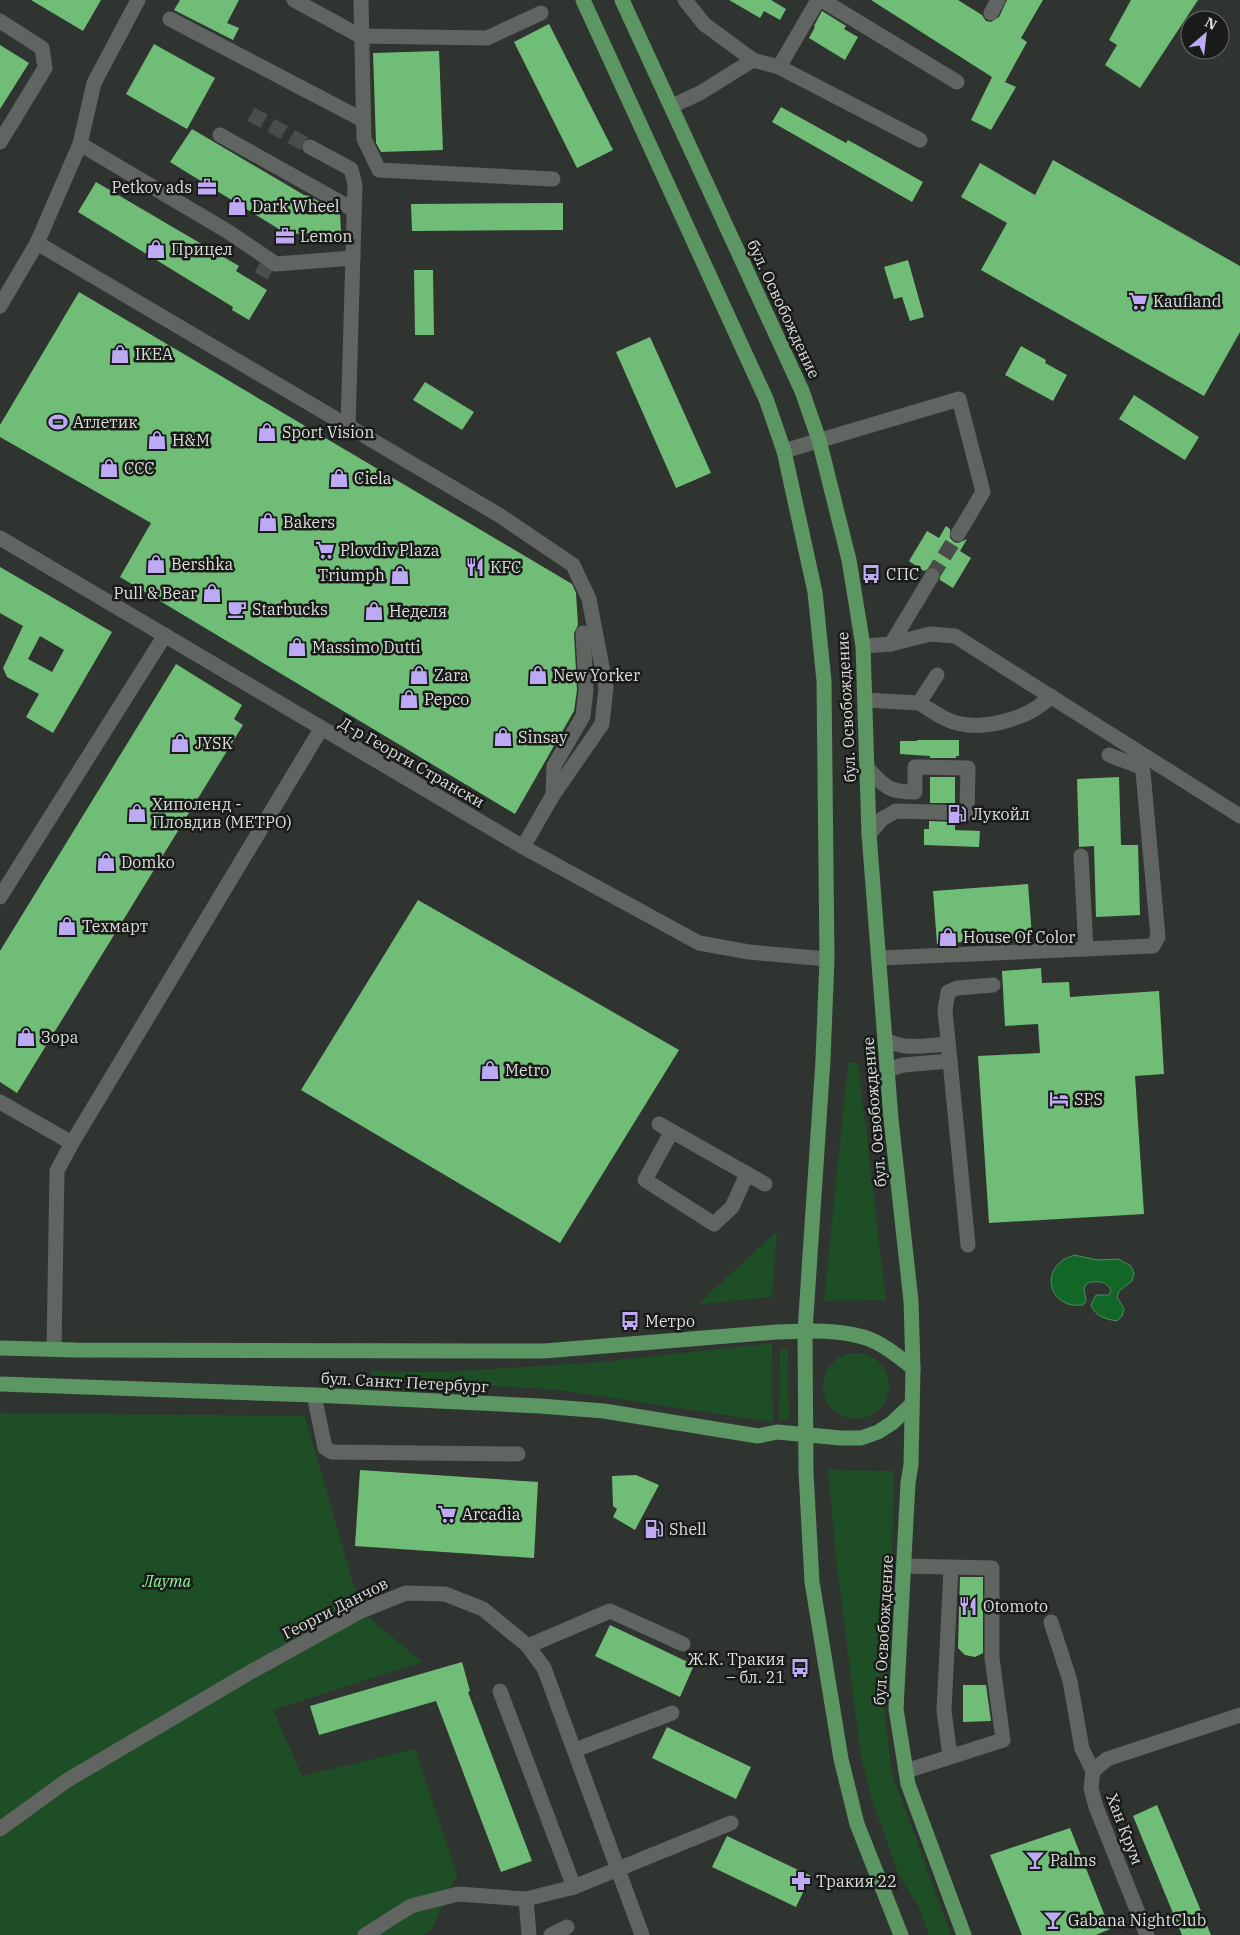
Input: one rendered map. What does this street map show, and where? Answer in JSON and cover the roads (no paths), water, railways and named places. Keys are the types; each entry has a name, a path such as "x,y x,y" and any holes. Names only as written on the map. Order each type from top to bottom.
{"main road":[{"name":"бул. Освобождение","path":"583,0 766,400 784,451 815,592 824,681 828,959 805,1331 806,1436"},
{"name":"бул. Освобождение","path":"622,0 802,390 819,440 849,560 863,646 869,834 887,1070 911,1301 913,1368 911,1465 908,1482 896,1709 908,1784 964,1935"},
{"name":"бул. Санкт Петербург","path":"0,1348 76,1350 544,1350 805,1331 864,1337 879,1344 913,1368"},
{"name":"бул. Санкт Петербург","path":"0,1384 314,1395 604,1411 758,1436 777,1432 841,1438 861,1438 878,1432 892,1423 911,1405"},
{"path":"806,1436 812,1582 841,1759 857,1824 901,1935"}],"street":[{"path":"0,306 37,243 80,144 94,83 138,0"},
{"path":"294,0 360,36 487,38 541,14"},
{"path":"361,0 360,36 364,139 379,170 553,179"},
{"path":"685,0 704,24 752,60 779,66 920,140"},
{"path":"779,66 820,0 957,82"},
{"path":"170,19 363,120"},
{"path":"0,21 42,48 45,68 0,142"},
{"path":"672,106 700,93 752,60"},
{"path":"220,135 354,210"},
{"path":"80,144 218,226 276,264 353,258"},
{"path":"310,147 351,169 355,185 348,426"},
{"path":"37,243 499,515 573,565 589,599 606,688 602,724 553,796 523,847"},
{"path":"784,451 960,399 983,492 958,534"},
{"name":"Д-р Георги Странски","path":"0,538 523,847 699,943 749,952 828,959"},
{"path":"891,644 932,576"},
{"path":"553,796 554,766 583,716 586,690 582,633"},
{"path":"863,646 891,644 930,634 955,636 1240,816"},
{"path":"0,897 165,635"},
{"path":"919,703 937,675"},
{"path":"865,700 919,703 947,720 969,725 993,725 1042,706 1052,696"},
{"path":"54,1349 57,1172 72,1143 321,729"},
{"path":"879,958 1153,946 1158,937 1143,772 1141,767 1109,755"},
{"path":"868,768 882,783 896,792 915,792 915,767 968,768 967,813 896,811 882,819 869,834"},
{"path":"1082,856 1086,949"},
{"path":"968,1245 945,1010 948,992 957,988 993,985"},
{"path":"886,1039 895,1045 905,1046 948,1044"},
{"path":"887,1070 903,1065 950,1061"},
{"path":"0,1102 72,1143"},
{"path":"658,1124 765,1184"},
{"path":"672,1131 645,1180 714,1224 732,1207 746,1174"},
{"path":"314,1395 325,1448 332,1452 518,1454"},
{"path":"904,1566 992,1568 992,1658 1003,1740 906,1771"},
{"path":"950,1756 944,1711 951,1568"},
{"name":"Георги Данчов","path":"0,1829 66,1781 248,1674 361,1611 406,1593 445,1594 483,1608 528,1646 544,1668 642,1935"},
{"path":"528,1646 610,1610 683,1644"},
{"path":"1051,1622 1070,1681 1082,1749 1093,1771 1107,1759 1240,1715"},
{"path":"500,1691 574,1887"},
{"path":"575,1750 672,1713"},
{"name":"Хан Крум","path":"1093,1771 1091,1788 1096,1807 1147,1935"},
{"path":"365,1935 411,1906 458,1894 526,1899 574,1887 731,1823"},
{"path":"526,1899 529,1935"},
{"path":"551,1935 567,1927"}],"tunnel":[{"path":"251,114 310,147"},
{"path":"261,276 270,260"},
{"path":"932,576 958,534"}],"place":[{"name":"Petkov ads","path":"207,187"},
{"name":"Dark Wheel","path":"237,206"},
{"name":"Lemon","path":"285,236"},
{"name":"Прицел","path":"156,249"},
{"name":"Kaufland","path":"1138,301"},
{"name":"IKEA","path":"120,354"},
{"name":"Атлетик","path":"58,422"},
{"name":"Sport Vision","path":"267,432"},
{"name":"H&M","path":"157,440"},
{"name":"CCC","path":"109,468"},
{"name":"Ciela","path":"339,478"},
{"name":"Bakers","path":"268,522"},
{"name":"Plovdiv Plaza","path":"325,550"},
{"name":"Bershka","path":"156,564"},
{"name":"KFC","path":"475,567"},
{"name":"СПС","path":"871,574"},
{"name":"Triumph","path":"400,575"},
{"name":"Pull & Bear","path":"212,593"},
{"name":"Starbucks","path":"237,609"},
{"name":"Неделя","path":"374,611"},
{"name":"Massimo Dutti","path":"297,647"},
{"name":"Zara","path":"419,675"},
{"name":"New Yorker","path":"538,675"},
{"name":"Pepco","path":"409,699"},
{"name":"Sinsay","path":"503,737"},
{"name":"JYSK","path":"180,743"},
{"name":"Хиполенд - Пловдив (МЕТРО)","path":"137,813"},
{"name":"Лукойл","path":"957,814"},
{"name":"Domko","path":"106,862"},
{"name":"Техмарт","path":"67,926"},
{"name":"House Of Color","path":"948,937"},
{"name":"Зора","path":"26,1037"},
{"name":"Metro","path":"490,1070"},
{"name":"SPS","path":"1059,1099"},
{"name":"Метро","path":"630,1321"},
{"name":"Arcadia","path":"447,1514"},
{"name":"Shell","path":"654,1529"},
{"name":"Otomoto","path":"968,1606"},
{"name":"Ж.К. Тракия – бл. 21","path":"800,1668"},
{"name":"Palms","path":"1035,1860"},
{"name":"Тракия 22","path":"801,1881"},
{"name":"Gabana NightClub","path":"1053,1920"}],"park label":[{"name":"Лаута","path":"167,1581"}]}
